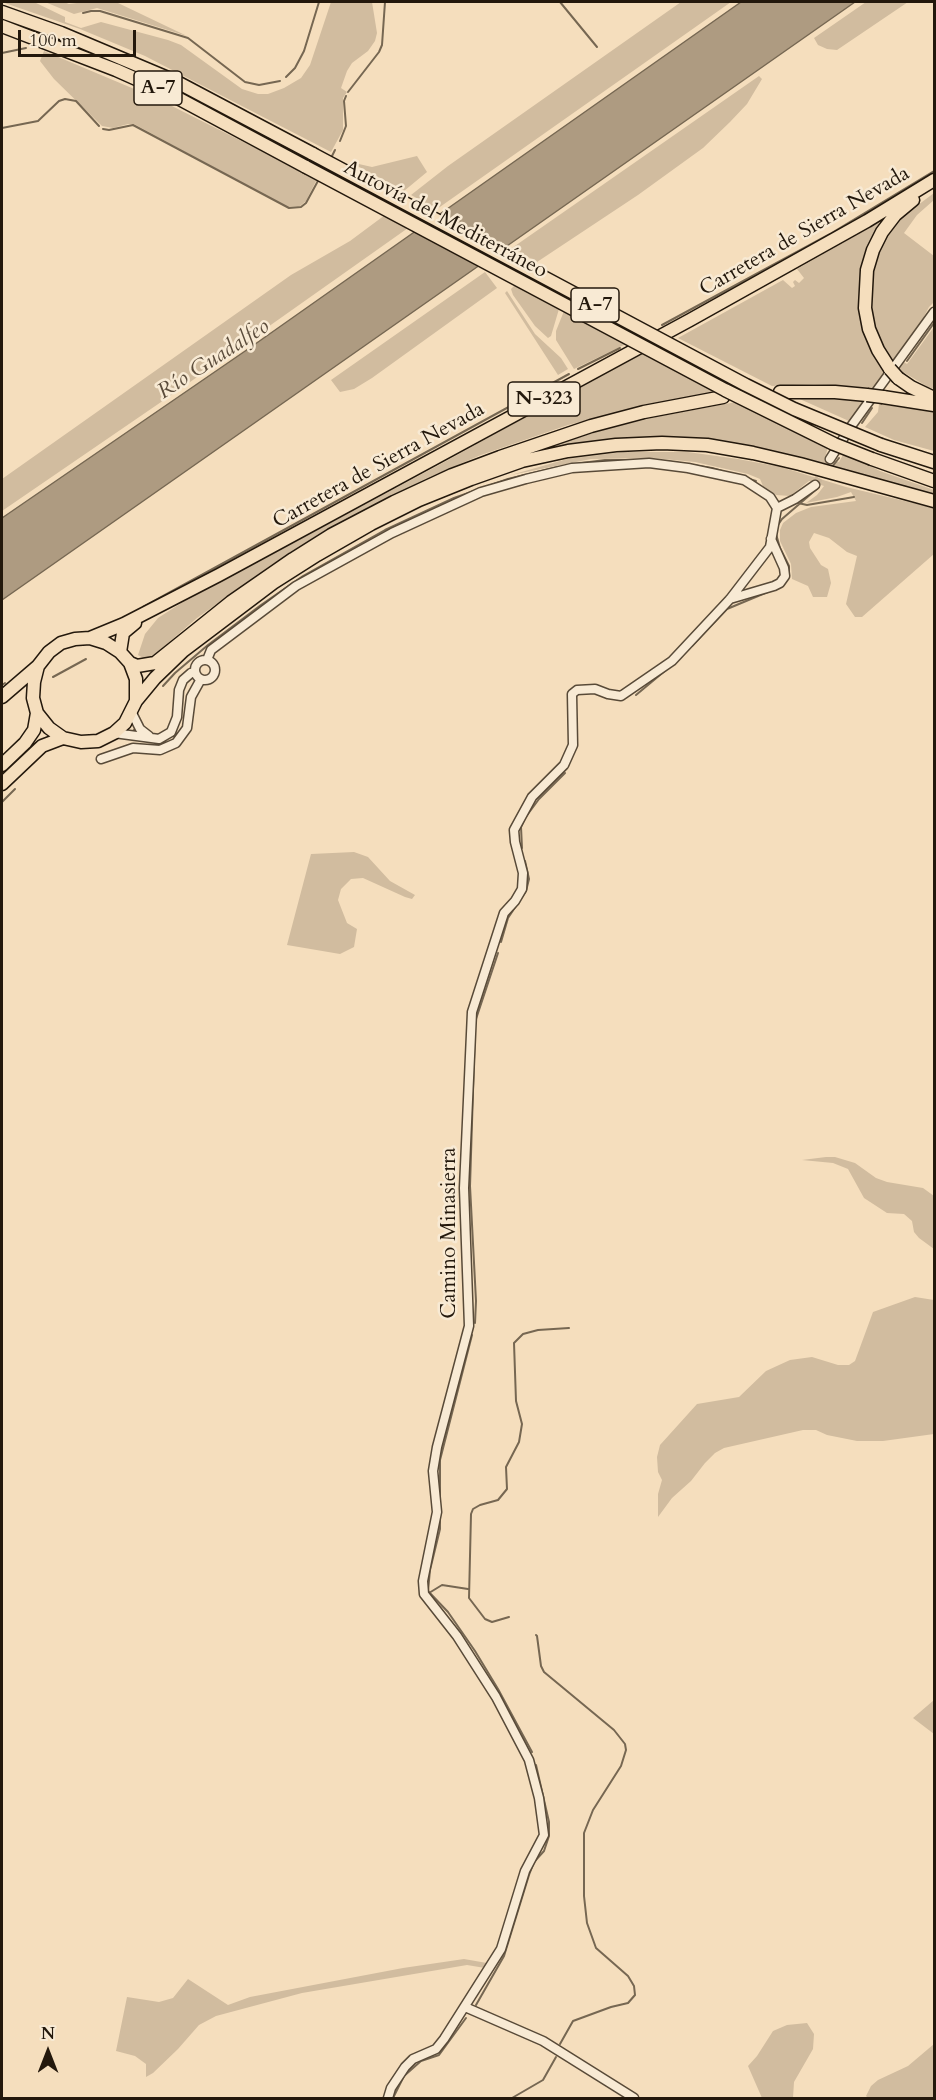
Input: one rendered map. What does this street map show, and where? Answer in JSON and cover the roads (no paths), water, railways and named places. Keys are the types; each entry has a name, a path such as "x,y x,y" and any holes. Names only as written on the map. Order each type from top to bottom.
{"highway":[{"name":"Autovía del Mediterráneo","path":"2,12 71,36 175,81 746,385 811,417 881,445 934,462"},
{"name":"Autovía del Mediterráneo","path":"2,26 107,66 172,95 780,418 872,459 934,481"},
{"path":"932,182 895,215 882,232 867,270 865,308 869,329 878,350 894,373 911,387 934,398"},
{"name":"Carretera de Sierra Nevada","path":"90,638 155,609 700,314 932,182"},
{"path":"780,392 835,392 934,405"},
{"path":"130,663 137,666 155,663 231,602 293,559 352,524 442,480 500,457 591,426 644,412 723,397"},
{"path":"38,666 33,682 33,698 37,712 49,728 63,738 81,742 98,741 114,733 125,723 155,678 183,651 264,589 317,555 419,500 522,461 568,451 616,445 662,443 707,445 800,464 934,501"},
{"name":"Carretera de Sierra Nevada","path":"120,652 123,633 155,609"},
{"path":"2,697 61,643 90,638 106,643 120,652 130,663 136,679 134,707"},
{"path":"2,697 16,692 33,698"},
{"path":"2,765 25,743 34,730 37,712"},
{"path":"2,784 42,746 63,738"}],"street":[{"path":"830,459 934,312"},
{"path":"100,759 133,748 160,750 176,743 187,728 191,697 198,675 198,663 207,660 211,650 296,586 392,533 471,497 526,479 572,468 649,463 688,468 744,480 770,497 777,508 815,485"},
{"name":"Camino Minasierra","path":"388,2098 391,2088 405,2067 413,2059 436,2049 501,1949 525,1871 544,1835 539,1798 529,1760 496,1697 457,1636 424,1594 423,1581 437,1512 433,1471 437,1447 469,1326 464,1188 472,1012 504,913 515,902 522,889 523,873 514,830 532,797 564,765 573,745 572,694 577,690 595,689 621,696 672,661 730,599 770,547 777,508"},
{"path":"730,599 774,586 780,583 785,576 771,539"},
{"path":"114,733 159,739 171,732 177,717 179,690 183,680 191,673 207,679 214,673 213,665 207,660"},
{"path":"134,707 140,729 152,738"},
{"path":"465,2007 543,2041 634,2098"}],"waterway":[{"path":"286,77 295,68 304,51 319,2"},
{"path":"348,92 382,45 385,2"},
{"path":"560,2 597,47"},
{"path":"83,13 100,11 188,38 245,82 259,85 280,81"},
{"path":"2,53 26,48"},
{"path":"340,141 346,126 344,101 346,96"},
{"path":"2,128 38,121 59,101 65,99 76,101 99,126"},
{"path":"103,129 133,125 289,208 301,207 306,203 319,179"},
{"path":"331,158 335,150"},
{"path":"662,325 830,234 934,171"},
{"path":"907,361 934,323"},
{"path":"578,369 620,348"},
{"path":"143,607 569,374"},
{"path":"862,423 872,408"},
{"path":"832,467 839,458"},
{"path":"582,463 639,460"},
{"path":"666,461 712,468 756,481"},
{"path":"163,686 208,645 261,605 303,576 385,530 454,498 508,479 558,467"},
{"path":"778,525 819,487"},
{"path":"798,503 807,505 854,497"},
{"path":"776,534 789,566 789,576"},
{"path":"692,646 727,609 782,586"},
{"path":"53,677 86,659"},
{"path":"636,695 666,670"},
{"path":"522,848 521,827 525,818 539,799 565,773"},
{"path":"2,802 15,789"},
{"path":"501,942 508,918 526,891 529,879 525,861"},
{"path":"475,1022 498,953"},
{"path":"475,1028 470,1186 476,1301 475,1323"},
{"path":"509,1617 492,1622 485,1619 469,1598 471,1514 473,1509 480,1505 498,1500 507,1489 506,1467 519,1442 522,1424 516,1401 514,1343 523,1334 538,1330 569,1328"},
{"path":"472,1335 440,1460 440,1529 430,1570 428,1591 448,1612 475,1651 532,1752"},
{"path":"429,1593 442,1585 468,1589"},
{"path":"536,1635 544,1672 614,1730 625,1744 626,1750 621,1766 593,1810 584,1833 584,1896 587,1923 596,1948 628,1976 634,1986 635,1995 628,2003 573,2021 560,2044"},
{"path":"476,2005 504,1956 529,1875 534,1862 544,1851 549,1836 549,1822 536,1765"},
{"path":"393,2098 404,2076 421,2061 439,2055 466,2018"},
{"path":"512,2098 543,2080 556,2057"}],"tunnel":[{"path":"815,485 830,459"}],"water label":[{"name":"Río Guadalfeo","path":"214,360"}]}
